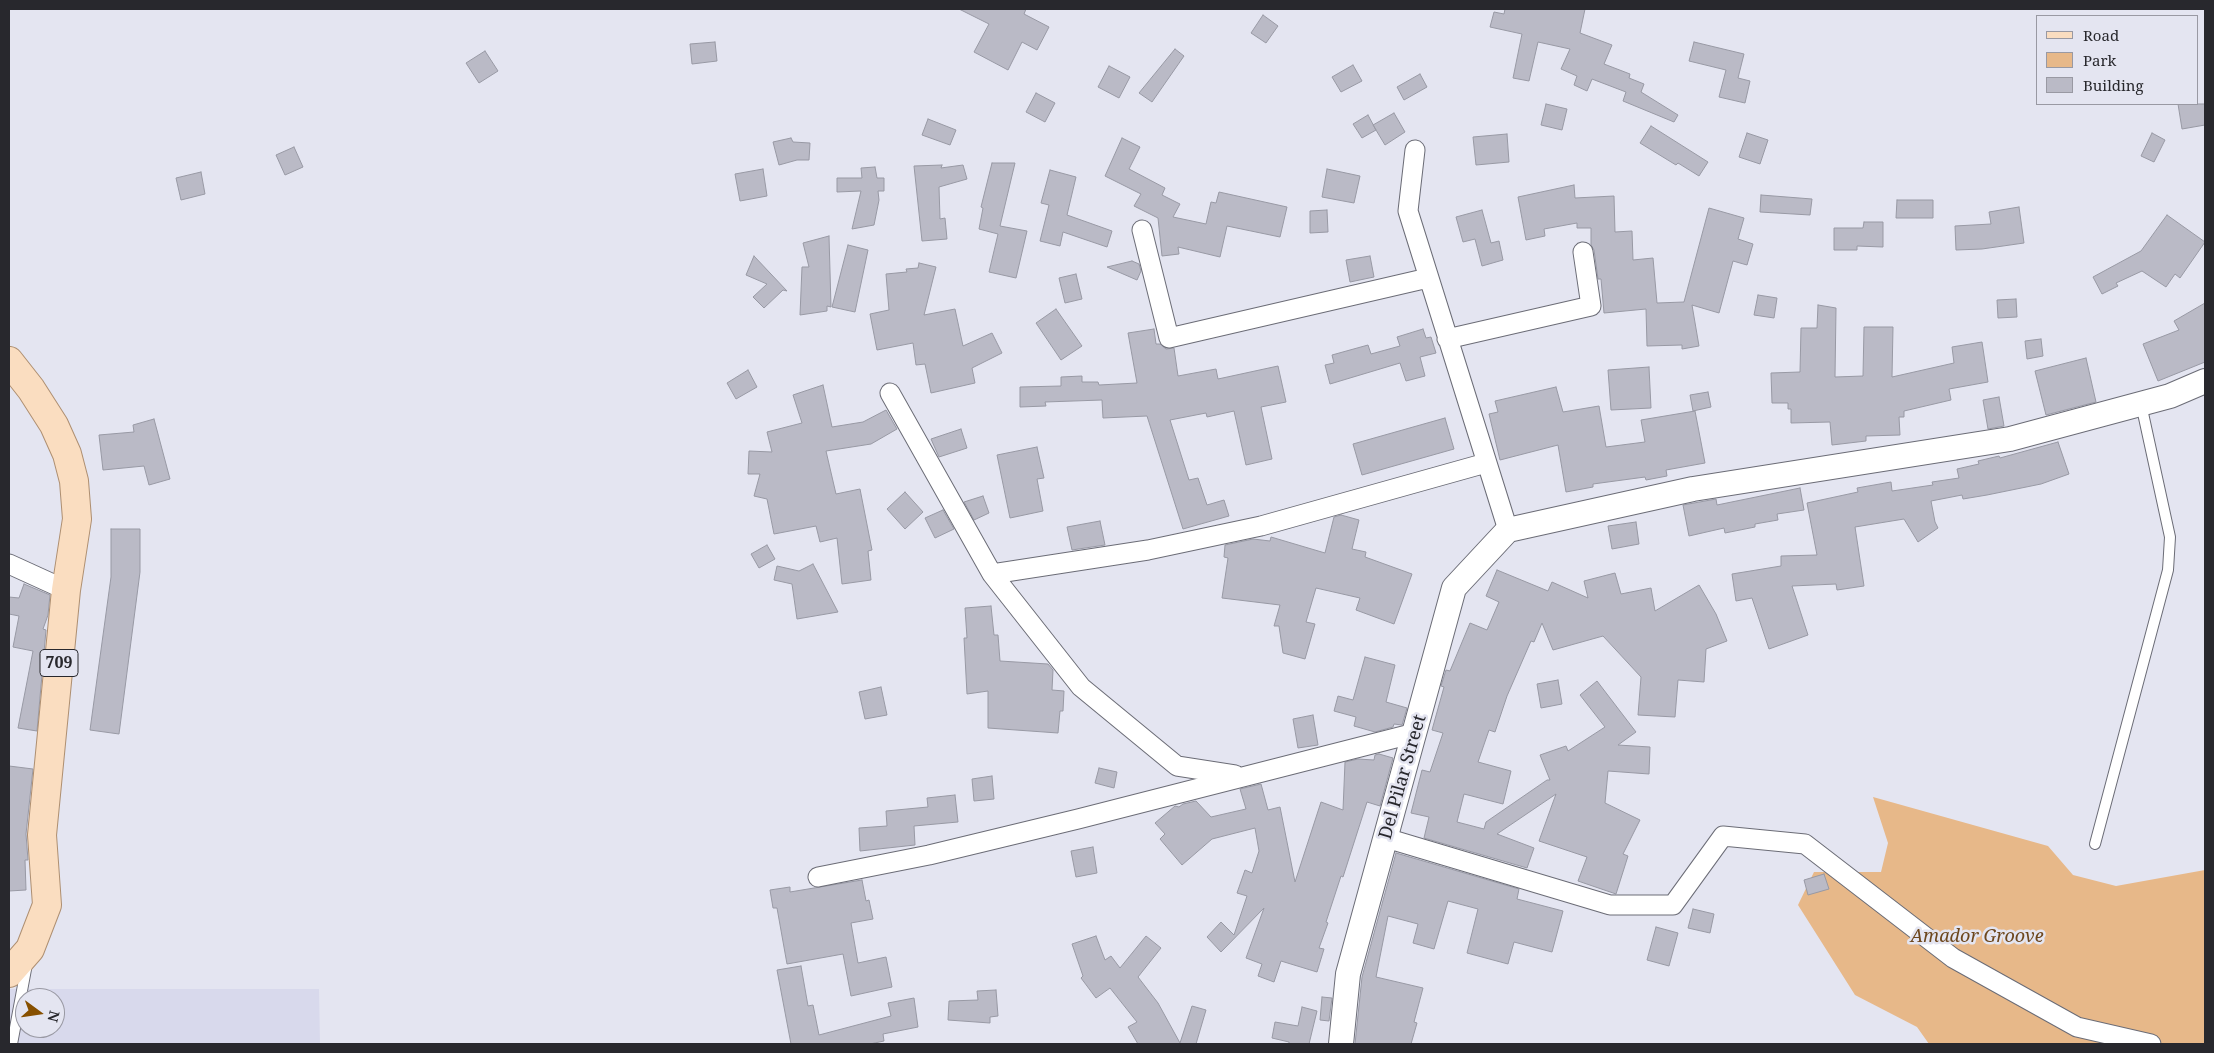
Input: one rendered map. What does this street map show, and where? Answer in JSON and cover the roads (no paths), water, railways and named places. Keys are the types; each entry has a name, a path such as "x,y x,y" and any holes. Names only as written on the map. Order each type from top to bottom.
{"main road":[{"name":"709","path":"9,361 31,389 54,425 67,454 74,480 77,519 66,590 42,835 47,905 30,949 9,973"}],"street":[{"path":"1415,150 1408,212 1508,530 1693,489 2010,440 2170,396 2205,381"},
{"path":"1142,230 1170,338 1428,278"},
{"path":"1447,339 1591,306 1583,252"},
{"path":"890,393 992,574 1081,687 1176,766 1243,776"},
{"path":"992,574 1148,550 1261,526 1486,463"},
{"name":"Del Pilar Street","path":"1341,1044 1348,974 1454,588 1508,530"},
{"path":"9,564 66,590"},
{"path":"818,877 957,848 1078,819 1415,733"},
{"path":"1386,838 1610,905 1673,906 1723,836 1805,844 1953,958 2077,1027 2151,1044"}],"lane":[{"path":"2095,844 2168,570 2170,537 2141,404"},
{"path":"12,1044 30,949"}],"park label":[{"name":"Amador Groove","path":"1977,937"}]}
